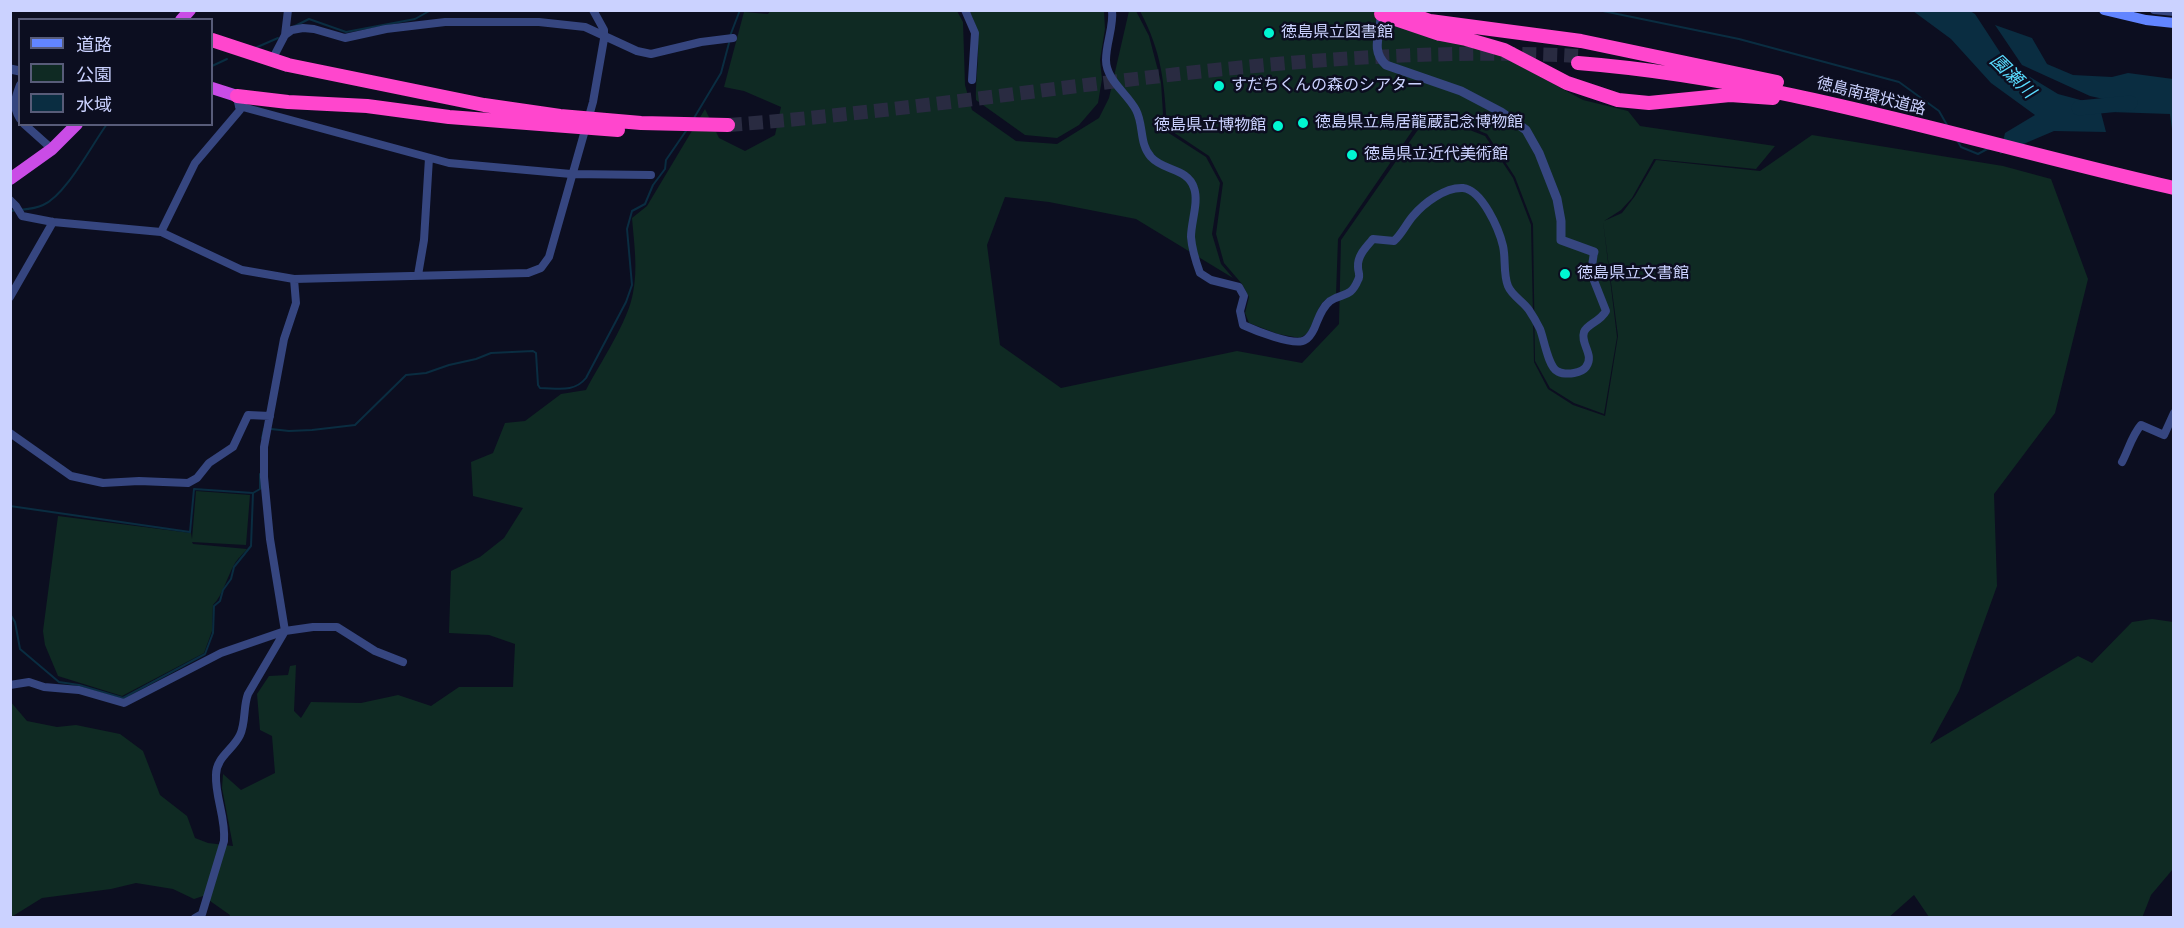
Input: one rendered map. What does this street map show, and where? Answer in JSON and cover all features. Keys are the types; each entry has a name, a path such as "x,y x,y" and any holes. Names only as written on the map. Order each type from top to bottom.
{"highway":[{"path":"1399,10 1430,21 1581,41 1726,70 1810,90"},
{"path":"1381,12 1440,34 1504,50 1567,83 1618,100 1649,104 1714,95 1740,95 1861,111"},
{"path":"213,40 288,65 484,105 641,127"},
{"name":"徳島南環状道路","path":"1918,122 1722,80 1578,60 1694,69 1810,90 1918,122 2152,180"},
{"path":"213,88 238,101 262,100 367,106 449,117 641,127 728,128"},
{"path":"10,179 52,149 75,126"},
{"path":"2152,180 2174,181"},
{"path":"2152,180 2174,188"}],"main road":[{"path":"2104,10 2146,20 2174,23"}],"street":[{"path":"276,52 285,35 288,10"},
{"path":"14,203 20,214 53,222 161,232 242,270 294,279 528,273 542,268 549,256 593,102 604,30 592,10"},
{"path":"965,10 975,33 972,80"},
{"path":"1112,10 1113,18 1106,62 1109,74 1136,109 1142,127 1142,136 1150,156 1162,165 1190,179 1195,190 1191,238 1200,273 1211,280 1239,287 1244,296 1240,312 1243,325 1283,339 1305,341 1313,333 1322,310 1330,301 1350,294 1360,277 1358,264 1362,252 1373,239 1394,241 1412,217 1427,203 1445,192 1463,188 1477,194 1496,228 1503,246 1509,290 1527,307 1539,328 1552,367 1557,372 1567,374 1580,372 1589,360 1583,337 1584,331 1586,327 1602,318 1606,311 1592,273 1594,252 1561,240 1561,221 1557,199 1539,153 1526,130 1501,112 1461,91 1386,65 1381,60 1377,34 1382,21 1381,12"},
{"path":"2154,10 2174,12"},
{"path":"285,35 292,30 303,28 345,38 446,22 498,21 564,24 585,27 637,51 651,54 701,42 733,38"},
{"path":"18,90 14,100 18,115"},
{"path":"161,232 195,163 240,110 238,101 449,163 571,174 651,175"},
{"path":"26,126 52,149"},
{"path":"418,275 424,240 429,158"},
{"path":"10,297 53,222"},
{"path":"195,918 202,914 224,841 225,831 216,786 217,767 222,756 238,739 243,729 244,704 248,694 285,631 272,556 264,477 264,447 284,339 296,303 294,279"},
{"path":"2122,462 2141,425 2164,435 2174,413"},
{"path":"10,433 71,476 92,482 139,480 188,483 197,478 208,463 233,447 248,415 270,416"},
{"path":"10,686 29,682 44,687 79,690 124,703 221,653 285,631 313,627 337,627 375,651 403,662"}],"green space":[{"path":"771,10 957,11 963,22 965,85 972,110 1016,141 1057,144 1099,118 1109,98 1129,11 1136,11 1149,36 1161,82 1164,130 1206,157 1220,183 1212,234 1221,264 1233,278 1136,219 1049,202 1005,197 987,245 1000,345 1061,388 1237,351 1302,363 1339,324 1341,240 1422,124 1434,116 1485,136 1513,178 1531,225 1534,362 1548,389 1573,405 1605,416 1618,336 1603,221 1617,337 1604,414 1574,403 1550,388 1535,361 1533,224 1515,177 1487,134 1434,112 1421,118 1338,239 1336,295 1329,297 1320,305 1307,333 1300,338 1278,334 1249,323 1245,313 1249,297 1242,284 1224,263 1216,234 1223,183 1209,156 1167,128 1161,68 1153,40 1140,11 1374,11 1376,18 1487,48 1583,100 1628,111 1640,126 1775,146 1756,169 1654,159 1632,198 1621,210 1604,221 1622,213 1635,196 1656,160 1760,171 1812,135 2003,166 2051,179 2088,279 2055,413 1994,494 1997,586 1959,691 1930,744 2078,656 2092,663 2132,622 2152,619 2173,622 2173,869 2151,895 2142,918 1929,917 1914,895 1888,918 229,918 230,915 203,896 194,899 173,889 136,883 111,889 42,898 10,916 10,701 27,721 57,727 76,725 120,734 143,751 160,795 187,816 195,838 208,843 233,846 222,788 223,774 241,790 275,773 272,736 260,730 257,694 269,676 288,675 290,666 296,665 294,711 301,718 311,702 361,703 398,695 431,706 459,687 513,687 515,644 489,635 449,633 451,571 480,557 504,538 523,508 473,496 471,462 493,453 505,423 525,421 561,394 586,390 626,317 633,293 635,256 632,218 647,206 705,109 719,138 745,151 775,135 781,107 744,91 724,87 744,12 768,14"},
{"path":"969,11 1104,11 1105,29 1100,60 1102,79 1098,103 1079,125 1057,138 1025,135 976,100 978,42 977,31"},
{"path":"196,491 250,495 246,545 192,542 193,544 247,549 235,563 220,596 213,605 212,631 204,653 122,696 58,676 45,645 43,631 58,516 191,533 192,539"}],"water":[{"path":"1913,11 1970,11 1975,14 2007,63 2058,94 2099,105 2106,132 2054,131 2000,154 2005,133 2035,115 1991,83 1951,39"},
{"path":"1355,21 1363,26 1363,30 1358,35 1349,29 1351,23"},
{"path":"1995,25 2032,38 2047,64 2073,75 2112,77 2128,73 2173,79 2173,137 2170,114 2111,112 2108,100 2090,96 2022,65"}],"waterway":[{"path":"293,27 309,19 346,32 415,19 431,10"},
{"path":"730,36 740,10"},
{"path":"1598,10 1739,39 1899,82 1939,111 1947,125"},
{"path":"255,48 278,38"},
{"path":"694,118 721,73 729,43"},
{"path":"213,66 227,59"},
{"name":"園瀬川","path":"2079,108 2130,103"},
{"path":"10,211 35,208 52,200 78,169 106,126"},
{"path":"271,429 312,430 355,425 406,375 426,373 491,353 533,351 536,353 540,388 565,389 581,383 586,378 626,302 632,285 627,229 632,211 645,204 653,185 665,169 666,160 688,128"},
{"path":"1957,140 1961,147 1978,154 1989,148"},
{"path":"262,438 264,429"},
{"path":"10,506 190,532 194,489 253,493 260,489 260,474"},
{"path":"10,614 15,622 20,649 59,682 79,685 123,698 205,654 213,633 214,606 220,601 234,567 251,546 253,493"}],"tunnel":[{"path":"728,125 1258,66 1365,58 1471,54 1578,56"}],"place":[{"name":"徳島県立図書館","path":"1269,33"},
{"name":"すだちくんの森のシアター","path":"1219,86"},
{"name":"徳島県立鳥居龍蔵記念博物館","path":"1303,123"},
{"name":"徳島県立博物館","path":"1278,126"},
{"name":"徳島県立近代美術館","path":"1352,155"},
{"name":"徳島県立文書館","path":"1565,274"}]}
